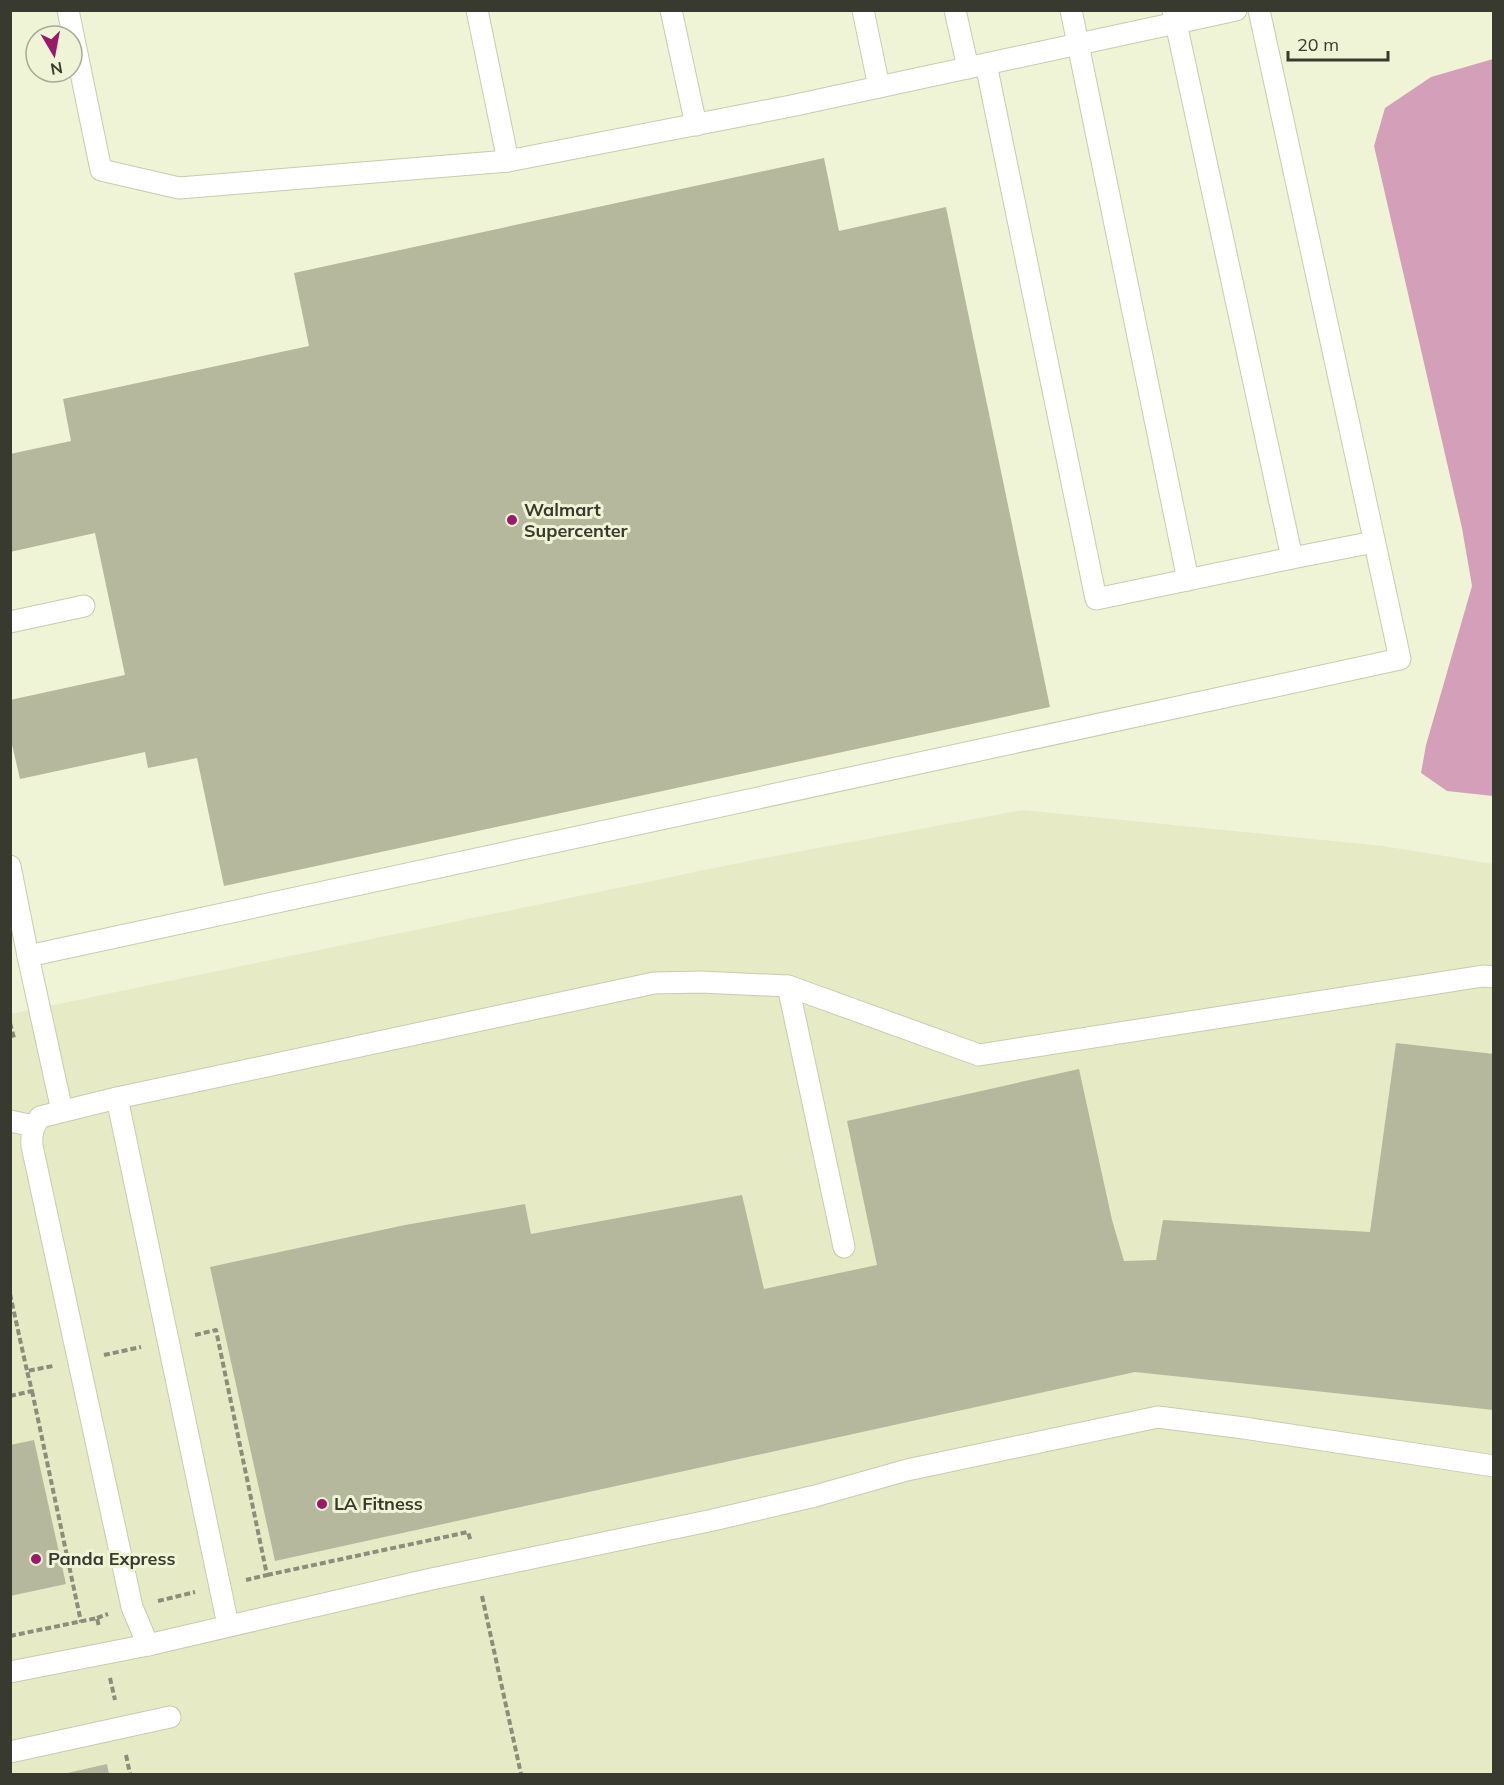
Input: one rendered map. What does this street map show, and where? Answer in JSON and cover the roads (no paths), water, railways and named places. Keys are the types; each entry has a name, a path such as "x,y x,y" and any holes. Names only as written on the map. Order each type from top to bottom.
{"lane":[{"path":"68,10 102,170 179,188 508,161 696,125 977,66 1078,44 1175,17 1236,10"},
{"path":"477,10 508,161"},
{"path":"671,10 696,125"},
{"path":"863,10 879,87"},
{"path":"955,10 977,66 1096,598 1374,542"},
{"path":"1071,10 1188,580"},
{"path":"28,956 1400,659 1259,10"},
{"path":"1175,17 1292,558"},
{"path":"10,622 84,606"},
{"path":"10,866 62,1111"},
{"path":"148,1645 132,1607 32,1146 31,1135 40,1117 117,1098 654,983 701,982 788,986 979,1055 1483,976 1494,977"},
{"path":"788,986 844,1247"},
{"path":"117,1098 228,1625"},
{"path":"10,1121 34,1126"},
{"path":"10,1672 148,1645 427,1580 713,1520 815,1496 907,1470 1158,1417 1494,1466"},
{"path":"10,1752 170,1717"}],"place":[{"name":"Walmart Supercenter","path":"512,520"},
{"name":"LA Fitness","path":"322,1504"},
{"name":"Panda Express","path":"36,1559"}]}
